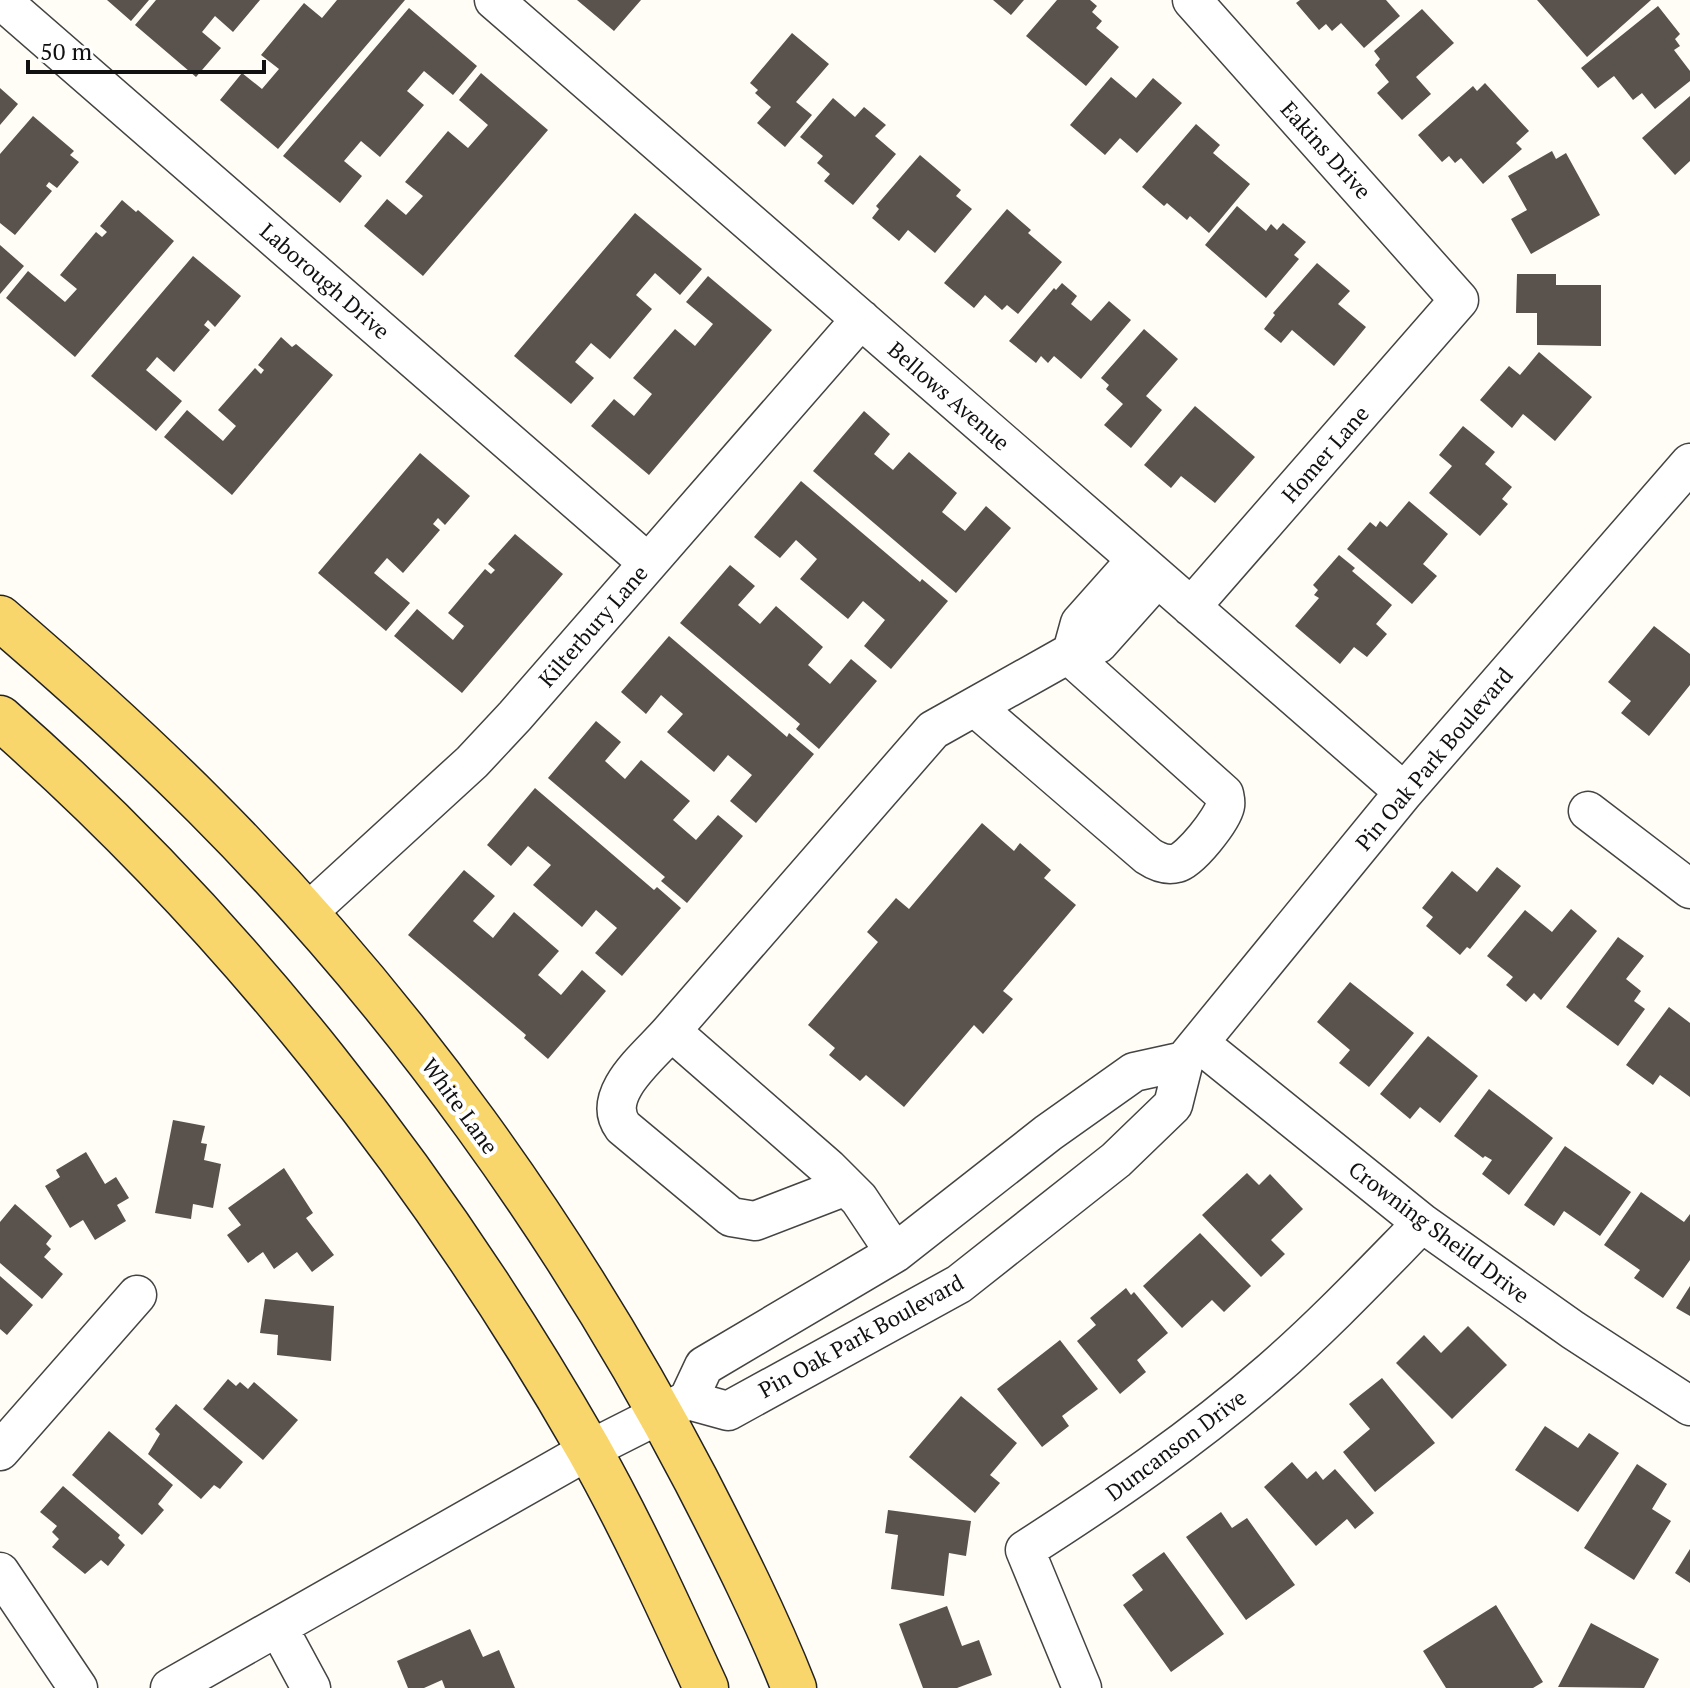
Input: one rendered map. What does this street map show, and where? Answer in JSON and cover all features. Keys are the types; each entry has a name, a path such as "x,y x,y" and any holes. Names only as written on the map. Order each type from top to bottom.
{"main road":[{"name":"White Lane","path":"0,618 100,705 174,776 306,914 446,1084 532,1204 586,1287 674,1406 725,1536 794,1688"},
{"path":"0,718 133,843 234,951 374,1121 513,1323 589,1450 653,1572 706,1688"}],"street":[{"name":"Laborough Drive","path":"1,0 648,563"},
{"name":"Bellows Avenue","path":"494,0 1404,792"},
{"name":"Eakins Drive","path":"1192,0 1459,300"},
{"name":"Homer Lane","path":"1191,607 1459,300"},
{"name":"Kilterbury Lane","path":"306,914 472,762 861,319"},
{"name":"Pin Oak Park Boulevard","path":"674,1406 728,1411 959,1284 1116,1160 1173,1105 1191,1052 1404,792 1690,463"},
{"path":"846,1186 755,1221 731,1217 623,1127 616,1117 614,1106 618,1091 933,730 1071,654 1098,644 1147,569"},
{"path":"975,707 1148,856 1159,863 1173,865 1187,860 1221,817 1226,804 1224,794 1071,654"},
{"path":"1588,811 1690,889"},
{"path":"671,1031 846,1186 859,1199 895,1253"},
{"path":"170,1688 589,1450 674,1406 704,1366 895,1253 1048,1133 1134,1072 1191,1052"},
{"name":"Crowning Sheild Drive","path":"1191,1052 1312,1137 1422,1223 1573,1330 1690,1406"},
{"name":"Duncanson Drive","path":"1082,1688 1025,1550 1102,1501 1176,1448 1271,1371 1338,1310 1422,1223"},
{"path":"0,1451 137,1295"},
{"path":"0,1572 78,1688"},
{"path":"278,1627 311,1688"}],"building":[{"path":"107,0 149,0 131,21"},
{"path":"156,0 260,0 233,32 215,16 202,32 221,48 196,77 135,25"},
{"path":"337,0 405,0 278,149 220,100 242,73 262,89 279,69 261,55 304,3 322,18"},
{"path":"577,0 641,0 614,31"},
{"path":"993,0 1024,0 1011,15"},
{"path":"1057,0 1090,0 1097,6 1092,12 1102,21 1096,28 1119,47 1086,86 1026,36"},
{"path":"1300,0 1386,0 1400,16 1364,48 1341,23 1332,31 1326,24 1319,30 1296,3"},
{"path":"1537,0 1651,0 1587,57"},
{"path":"1658,6 1680,34 1675,39 1680,46 1674,50 1690,71 1690,81 1655,109 1642,93 1633,100 1614,76 1598,88 1581,68"},
{"path":"409,8 477,66 453,95 424,71 407,91 424,105 380,157 361,141 344,161 362,176 340,203 283,156"},
{"path":"1422,9 1454,43 1416,77 1431,94 1402,120 1377,93 1389,82 1375,65 1380,59 1374,51"},
{"path":"792,33 829,64 796,102 812,115 785,147 757,123 771,107 755,93 758,90 750,83"},
{"path":"481,73 548,130 423,276 364,226 387,199 406,215 423,196 405,182 448,131 468,148 488,125 459,100"},
{"path":"1111,77 1136,98 1153,78 1182,103 1137,153 1120,138 1105,155 1070,125"},
{"path":"1485,83 1529,131 1516,143 1522,149 1483,184 1461,158 1455,163 1449,156 1442,162 1418,135 1473,86 1477,91"},
{"path":"0,88 18,104 0,125"},
{"path":"1690,96 1690,161 1675,175 1642,138"},
{"path":"833,98 855,117 864,107 886,125 875,136 896,154 853,205 824,181 830,174 817,163 823,156 800,137"},
{"path":"33,116 74,151 70,155 79,162 57,188 49,182 46,186 52,191 15,235 0,223 0,154"},
{"path":"1196,124 1220,145 1213,153 1250,184 1209,233 1190,216 1187,220 1142,187"},
{"path":"1552,151 1556,159 1566,153 1600,215 1531,254 1511,219 1527,210 1508,176"},
{"path":"920,155 961,190 956,196 972,209 935,253 908,230 899,241 872,218 879,209 876,206"},
{"path":"122,200 174,241 75,357 6,298 28,271 65,302 77,289 60,275 96,232 102,237 107,232 100,226"},
{"path":"1237,206 1266,231 1271,224 1277,230 1283,223 1306,242 1294,255 1299,259 1266,298 1205,245"},
{"path":"1007,209 1031,230 1028,233 1062,262 1018,314 1007,305 1002,310 985,295 974,308 944,283"},
{"path":"635,213 702,269 680,295 655,273 636,295 652,309 610,359 591,343 575,362 594,378 571,404 514,356"},
{"path":"0,245 24,266 0,294"},
{"path":"193,256 241,296 215,327 208,320 204,325 210,330 174,372 157,357 146,370 182,401 156,431 91,376"},
{"path":"1317,263 1350,291 1338,304 1366,327 1334,366 1292,330 1281,343 1264,329 1275,315 1273,313"},
{"path":"1517,274 1556,274 1556,285 1601,285 1601,346 1537,345 1537,313 1516,313"},
{"path":"708,276 772,330 649,475 591,426 614,399 634,416 652,394 633,378 675,329 695,346 713,324 686,302"},
{"path":"1062,283 1077,296 1071,304 1091,321 1109,301 1131,320 1081,379 1054,356 1048,363 1041,356 1036,363 1009,341 1054,288 1056,290"},
{"path":"1144,329 1178,359 1146,396 1162,410 1131,448 1104,425 1123,404 1106,389 1109,385 1101,378"},
{"path":"281,337 292,347 296,344 333,375 232,495 164,437 187,410 223,441 236,426 218,410 255,368 261,374 264,370 258,365"},
{"path":"1539,352 1592,397 1555,441 1523,414 1512,428 1480,400 1509,366 1520,375"},
{"path":"1195,406 1255,457 1215,503 1181,476 1171,488 1144,465"},
{"path":"864,411 890,434 874,454 893,470 909,452 957,493 942,512 965,531 986,506 1011,528 956,593 813,471"},
{"path":"1463,426 1495,452 1485,464 1512,487 1502,499 1508,504 1480,536 1429,493 1452,466 1439,455"},
{"path":"420,453 470,496 445,525 438,518 433,524 440,530 403,573 387,558 374,573 410,603 386,631 318,573"},
{"path":"801,481 920,582 922,579 948,601 891,669 864,646 885,620 863,601 848,619 800,579 817,559 796,540 780,558 754,537"},
{"path":"1409,501 1448,534 1423,564 1437,576 1412,604 1347,549 1370,522 1376,527 1380,521 1387,527"},
{"path":"515,534 563,574 462,693 394,636 417,609 453,640 464,626 448,613 485,569 491,574 495,570 488,564"},
{"path":"1339,555 1355,568 1352,571 1392,605 1376,624 1387,634 1367,657 1354,647 1340,664 1295,626 1319,598 1314,595 1318,590 1313,585"},
{"path":"730,565 755,586 738,605 760,624 776,606 823,647 808,665 830,684 851,659 877,681 819,749 796,729 800,724 680,623"},
{"path":"1654,626 1690,654 1690,685 1649,736 1621,713 1631,701 1608,682"},
{"path":"669,636 787,737 789,733 814,754 756,823 730,801 752,775 728,755 714,772 667,732 683,714 661,695 646,714 621,692"},
{"path":"596,721 621,742 605,761 625,779 641,760 690,801 673,820 696,840 718,815 743,836 687,903 661,881 665,877 548,778"},
{"path":"535,788 654,890 657,887 681,908 622,976 595,953 617,928 596,910 582,927 533,885 551,865 528,846 511,866 487,845"},
{"path":"982,823 1014,851 1020,843 1051,870 1044,878 1076,905 1003,991 1013,999 983,1034 974,1025 904,1107 866,1075 860,1081 829,1055 835,1048 808,1025 878,942 867,932 896,898 909,909"},
{"path":"1497,867 1521,886 1470,949 1467,947 1460,955 1426,926 1433,917 1422,908 1452,871 1477,892"},
{"path":"464,870 495,896 473,921 493,938 514,912 559,951 538,975 561,995 582,970 606,991 548,1059 524,1038 526,1035 408,935"},
{"path":"1571,909 1597,931 1541,1000 1534,993 1526,1002 1506,985 1513,977 1487,956 1525,910 1552,932"},
{"path":"1618,937 1644,956 1626,979 1641,991 1634,1001 1645,1009 1618,1046 1566,1007"},
{"path":"1350,982 1414,1033 1369,1087 1339,1063 1350,1050 1317,1022"},
{"path":"1669,1007 1690,1023 1690,1097 1660,1075 1653,1085 1626,1065"},
{"path":"1428,1036 1478,1076 1440,1123 1420,1107 1410,1119 1380,1094"},
{"path":"1489,1089 1553,1138 1509,1195 1482,1174 1492,1160 1483,1158 1454,1136"},
{"path":"173,1120 205,1126 201,1143 207,1144 204,1160 221,1164 213,1208 193,1204 191,1219 155,1213"},
{"path":"1565,1146 1631,1192 1600,1236 1564,1211 1554,1226 1524,1205"},
{"path":"86,1152 105,1184 116,1177 129,1198 117,1205 126,1221 95,1240 83,1220 70,1228 45,1186 60,1177 56,1170"},
{"path":"284,1168 313,1213 306,1218 334,1255 312,1272 297,1252 274,1269 263,1252 248,1263 227,1235 241,1225 228,1208"},
{"path":"1247,1173 1259,1185 1270,1174 1303,1209 1271,1240 1285,1254 1261,1277 1202,1215"},
{"path":"1641,1192 1684,1222 1690,1214 1690,1260 1663,1298 1634,1278 1640,1270 1604,1245"},
{"path":"15,1204 52,1236 46,1244 51,1249 44,1257 63,1274 42,1299 0,1263 0,1222"},
{"path":"1200,1233 1251,1286 1224,1312 1212,1300 1182,1328 1143,1286"},
{"path":"0,1276 33,1305 7,1335 0,1329"},
{"path":"1690,1286 1690,1316 1676,1308"},
{"path":"1126,1288 1131,1295 1134,1292 1168,1333 1137,1360 1146,1372 1120,1394 1077,1341 1096,1325 1090,1318"},
{"path":"265,1299 334,1306 331,1361 277,1355 278,1335 260,1333"},
{"path":"1468,1326 1507,1365 1452,1419 1396,1363 1424,1335 1441,1353"},
{"path":"1060,1340 1098,1389 1062,1416 1069,1426 1042,1447 997,1389"},
{"path":"1382,1378 1435,1443 1375,1492 1343,1452 1370,1429 1349,1404"},
{"path":"228,1379 236,1386 240,1382 248,1389 254,1382 298,1420 263,1460 203,1409"},
{"path":"961,1396 1017,1443 990,1475 1000,1483 975,1513 909,1457"},
{"path":"176,1404 243,1462 220,1489 214,1485 201,1499 148,1454 160,1434 155,1429"},
{"path":"1545,1426 1578,1448 1589,1433 1619,1453 1578,1512 1515,1470"},
{"path":"109,1431 173,1485 158,1504 164,1510 142,1535 72,1475"},
{"path":"1292,1462 1307,1479 1316,1471 1323,1480 1335,1469 1374,1513 1355,1529 1347,1519 1316,1546 1264,1487"},
{"path":"1637,1464 1667,1484 1652,1509 1671,1521 1634,1580 1584,1548"},
{"path":"63,1486 120,1535 118,1538 125,1545 108,1566 101,1560 85,1574 52,1547 59,1539 52,1532 57,1526 40,1512"},
{"path":"888,1510 971,1521 966,1556 949,1553 944,1596 891,1589 898,1535 885,1533"},
{"path":"1221,1512 1232,1528 1247,1518 1295,1585 1246,1620 1186,1537"},
{"path":"1690,1549 1690,1583 1675,1573"},
{"path":"1164,1552 1224,1634 1171,1672 1123,1605 1143,1590 1132,1575"},
{"path":"1496,1605 1543,1682 1533,1688 1446,1688 1423,1651"},
{"path":"947,1606 962,1646 979,1640 992,1675 957,1688 923,1688 899,1624"},
{"path":"1591,1623 1659,1659 1644,1688 1558,1687"},
{"path":"470,1629 483,1657 499,1650 515,1688 445,1688 442,1680 424,1688 408,1688 397,1661"}]}
